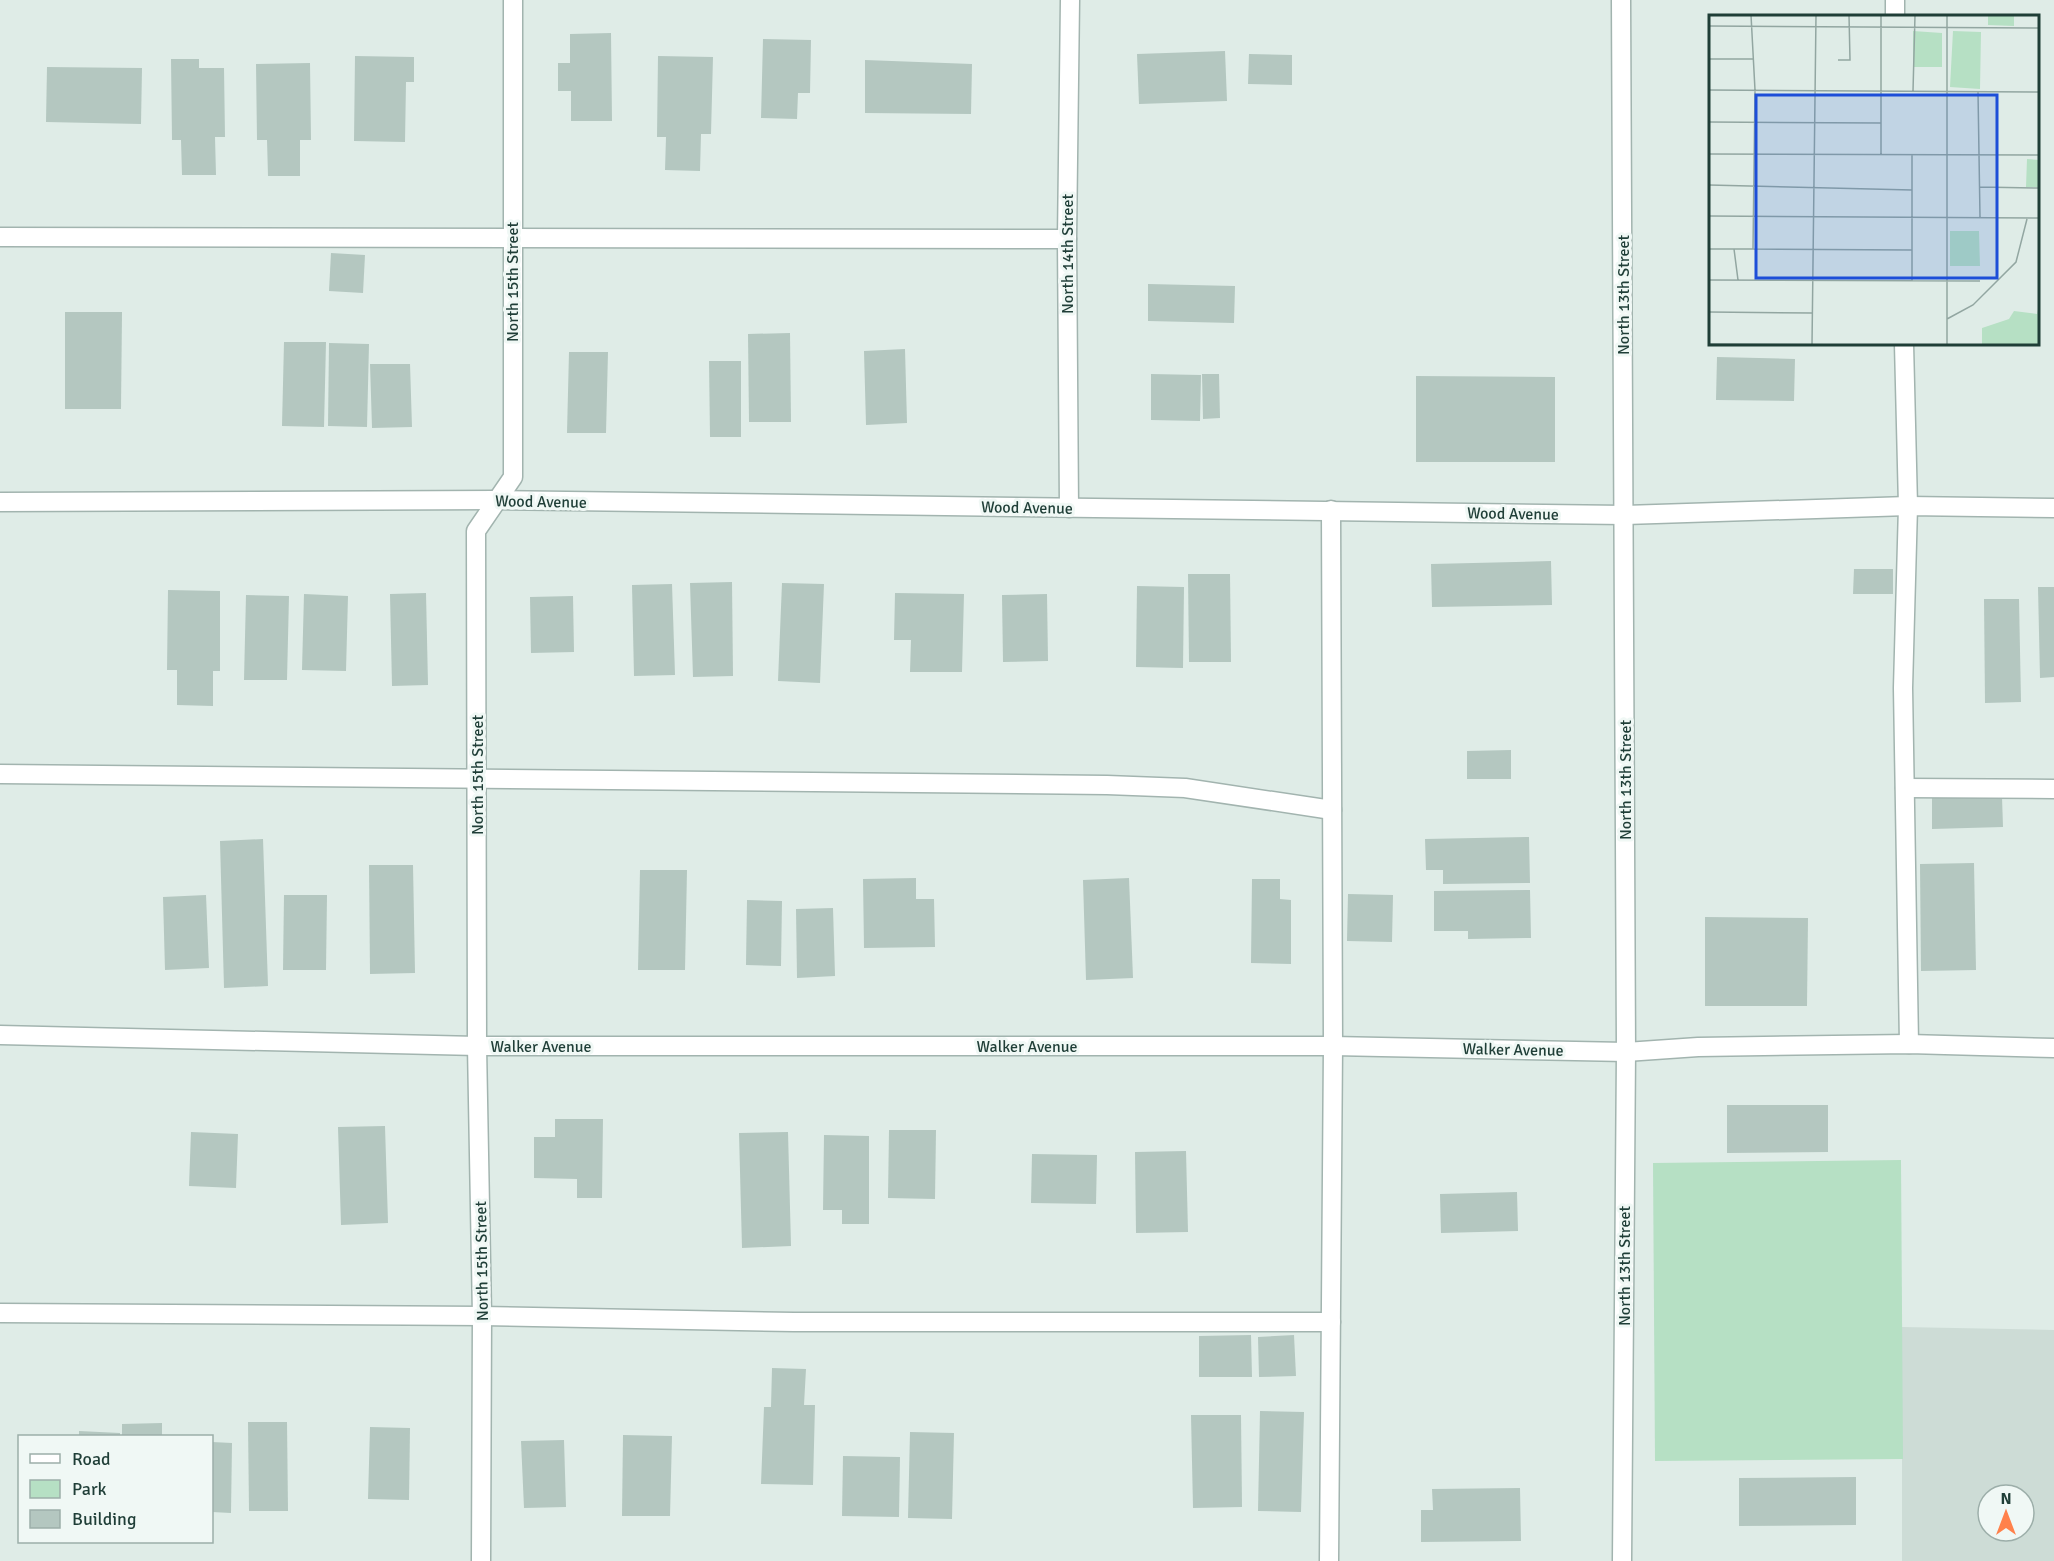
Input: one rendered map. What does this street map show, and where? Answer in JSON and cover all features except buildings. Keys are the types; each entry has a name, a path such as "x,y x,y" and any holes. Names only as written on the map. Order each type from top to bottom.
{"street":[{"name":"North 15th Street","path":"482,1561 482,1316 477,1046 476,531 513,477 511,239 513,0"},
{"name":"North 14th Street","path":"1069,508 1066,239 1070,0"},
{"name":"North 13th Street","path":"1621,0 1626,1052 1622,1561"},
{"path":"0,237 1066,239"},
{"path":"1904,345 1908,506 1903,688 1910,1044"},
{"name":"Wood Avenue","path":"0,502 496,500 1625,515 1908,506 2054,508"},
{"path":"1329,1561 1333,1046 1331,510"},
{"path":"0,774 1185,788 1332,810"},
{"path":"1905,788 2054,789"},
{"name":"Walker Avenue","path":"0,1035 477,1046 1333,1046 1626,1052 1698,1047 1910,1044 2054,1048"},
{"path":"0,1313 482,1316 794,1322 1331,1322"}],"shaded area":[{"path":"1902,1327 2054,1330 2054,1561 1902,1561"}],"green space":[{"path":"1901,1160 1903,1459 1655,1461 1653,1163"}]}
